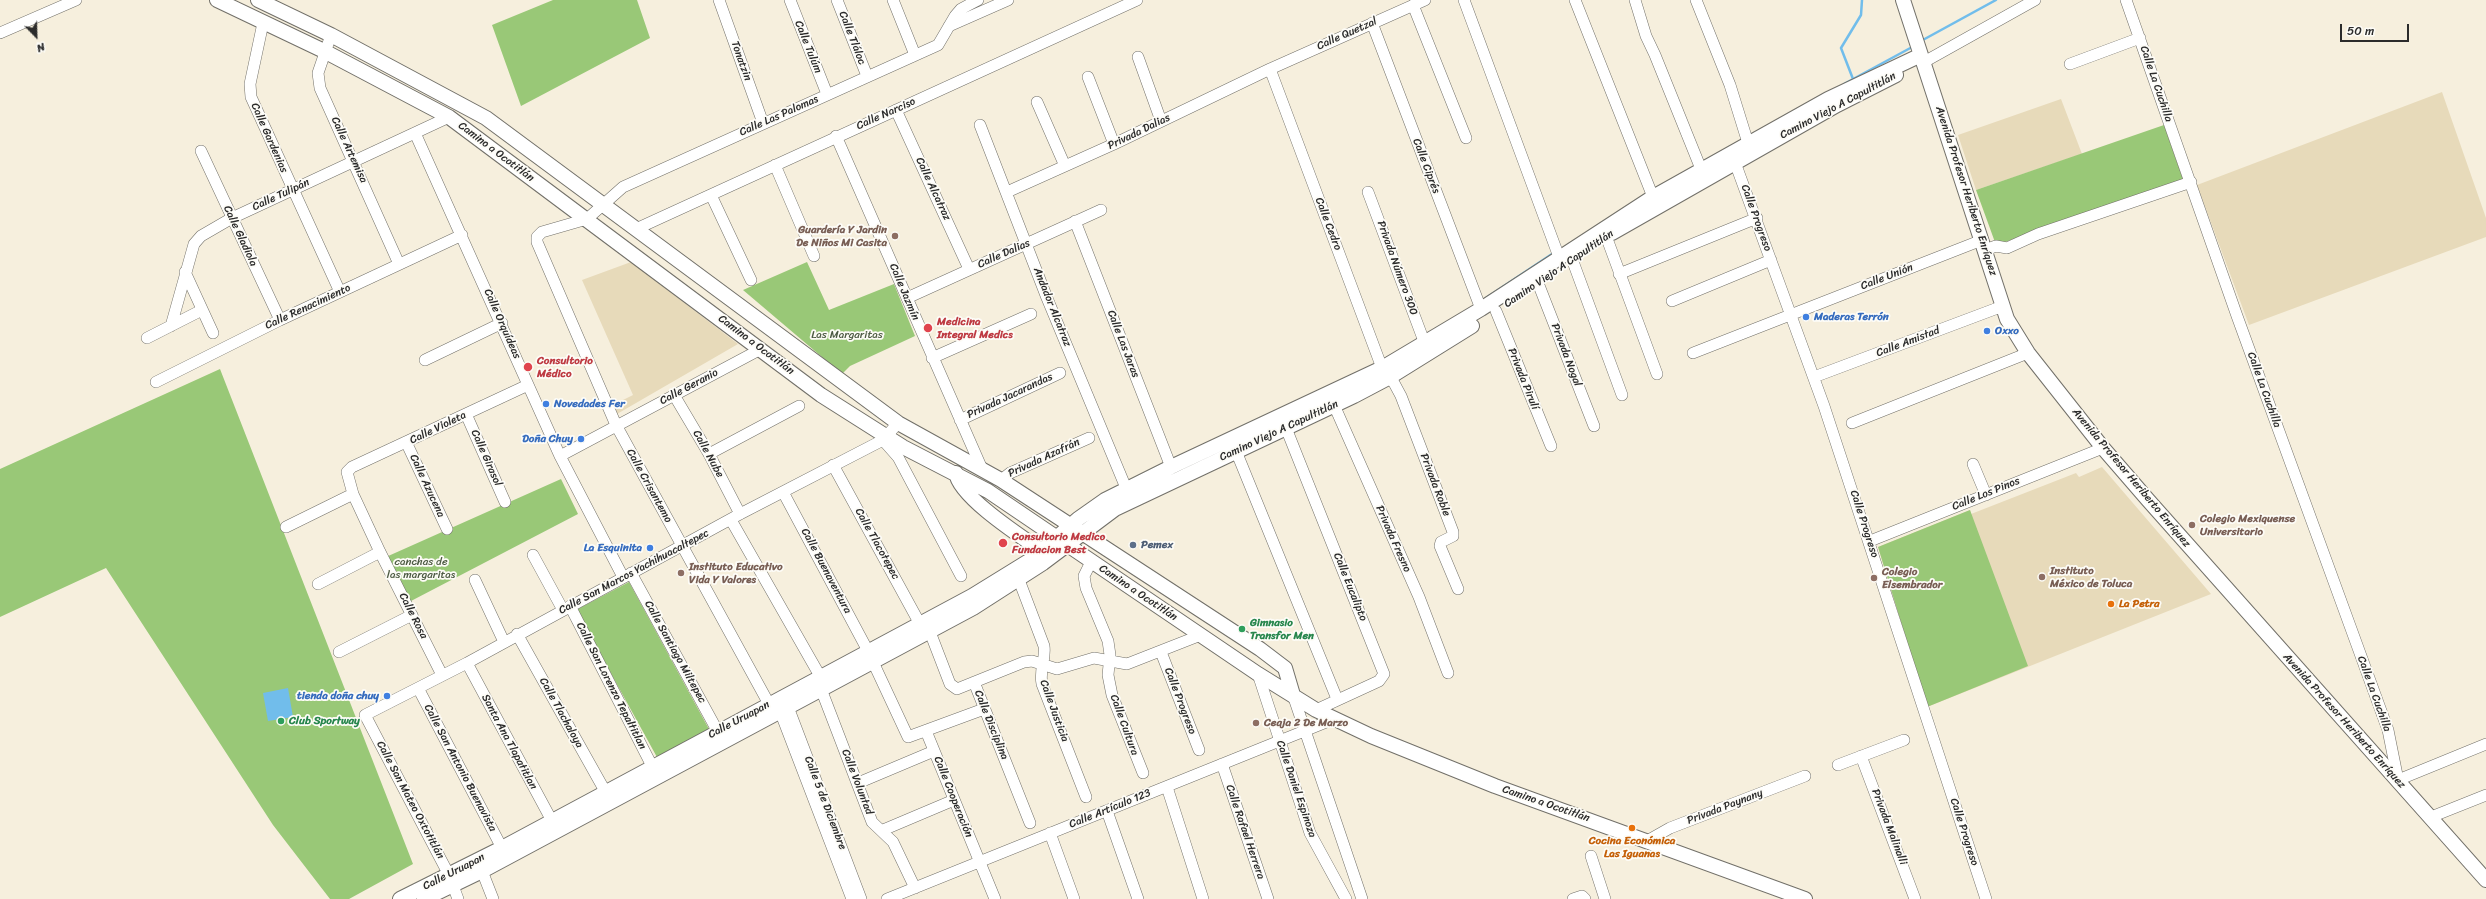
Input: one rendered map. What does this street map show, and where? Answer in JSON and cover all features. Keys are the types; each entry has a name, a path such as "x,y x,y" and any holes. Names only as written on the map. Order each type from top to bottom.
{"main road":[{"name":"Camino a Ocotitlán","path":"217,0 324,51 449,117 821,395 885,438 956,473 1063,541 1258,674 1316,710 1334,719 1495,786 1805,899"},
{"name":"Camino a Ocotitlán","path":"258,0 331,35 486,118 605,204 636,229 898,423 1001,480 1210,616 1282,665 1287,672 1293,696"},
{"name":"Avenida Profesor Heriberto Enríquez","path":"1903,0 2003,306 2014,331 2028,353 2103,448 2339,716 2431,817 2481,867 2486,880"},
{"name":"Camino Viejo A Capultitlán","path":"1076,530 1095,506 1126,488 1386,372 1496,311 1538,283 1566,258 1652,197 1701,169 1734,158 1748,143 1871,77 1922,58"},
{"name":"Camino Viejo A Capultitlán","path":"1076,530 1115,509 1334,405 1386,372 1425,344 1481,309 1606,236 1734,158 1837,105 1922,58"},
{"path":"956,473 958,482 972,499 1046,554"},
{"name":"Calle Uruapan","path":"400,899 451,880 482,871 820,683 1019,580 1046,554 1076,530"},
{"name":"Calle Uruapan","path":"925,628 1011,573 1046,554"},
{"name":"Calle Uruapan","path":"424,899 502,848 605,791 718,732 779,707 820,683"}],"street":[{"path":"0,33 76,0"},
{"name":"Tonatzin","path":"719,0 763,123"},
{"name":"Calle Tulúm","path":"790,0 827,94"},
{"name":"Calle Tláloc","path":"837,0 867,76"},
{"path":"893,0 915,55"},
{"name":"Calle Las Palomas","path":"587,219 623,187 938,45 961,9 978,0"},
{"path":"949,26 1008,0"},
{"name":"Calle Narciso","path":"636,229 836,136 1136,0"},
{"name":"Calle Quetzal","path":"1270,69 1425,0"},
{"path":"1464,0 1622,395"},
{"path":"1575,0 1652,197"},
{"path":"1635,0 1646,36 1701,169"},
{"path":"1696,0 1730,85 1748,143"},
{"name":"Camino Viejo A Capultitlán","path":"1922,58 2035,0"},
{"name":"Calle La Cuchilla","path":"2126,0 2276,426 2388,730 2398,780"},
{"path":"1413,6 1466,138"},
{"name":"Calle Gardenias","path":"263,23 250,84 250,97 340,292"},
{"name":"Calle Ciprés","path":"1372,23 1481,309"},
{"name":"Calle Artemisa","path":"331,35 324,51 318,73 320,88 354,160 399,264"},
{"path":"2070,64 2140,38"},
{"path":"1138,57 1161,121"},
{"name":"Privada Dalias","path":"1008,192 1114,144 1270,69"},
{"name":"Calle Cedro","path":"1270,69 1386,372"},
{"path":"1088,78 1114,144"},
{"path":"1036,102 1065,166"},
{"name":"Calle Alcatraz","path":"896,110 969,269"},
{"name":"Calle Tulipán","path":"171,326 185,272 195,242 232,218 449,117"},
{"name":"Andador Alcatraz","path":"980,125 1126,488"},
{"name":"Calle Orquídeas","path":"415,134 462,235 560,456 627,575"},
{"name":"Calle Jazmín","path":"836,136 932,358 982,469"},
{"name":"Calle Gladiola","path":"201,151 280,320"},
{"name":"Calle Progreso","path":"1734,158 1792,314 1870,541 1986,899"},
{"path":"775,165 814,256"},
{"name":"Calle Unión","path":"1693,353 1792,314 1984,245 2007,248 2038,234 2191,182"},
{"name":"Privada Número 300","path":"1368,192 1425,344"},
{"path":"710,195 751,280"},
{"name":"Calle Dalias","path":"907,298 1101,210"},
{"path":"1620,274 1757,218"},
{"name":"Calle Crisantemo","path":"587,219 539,234 537,242 616,425 682,546 779,707"},
{"name":"Calle Las Jaras","path":"1075,221 1171,467"},
{"name":"Calle Renacimiento","path":"156,382 280,320 462,235"},
{"path":"1606,236 1657,374"},
{"path":"1672,301 1771,260"},
{"path":"185,272 213,333"},
{"name":"Privada Nogal","path":"1538,283 1594,426"},
{"name":"Calle Amistad","path":"1814,377 2003,306"},
{"path":"146,338 202,310"},
{"name":"Privada Pirulí","path":"1496,311 1551,446"},
{"path":"932,358 1031,314"},
{"path":"426,360 502,324"},
{"name":"Calle Geranio","path":"560,456 761,349"},
{"path":"1852,423 2028,353"},
{"name":"Privada Roble","path":"1386,372 1401,396 1453,532 1451,538 1440,545 1458,589"},
{"name":"Privada Jacarandas","path":"960,420 1060,373"},
{"name":"Calle Violeta","path":"349,470 528,386"},
{"name":"Calle Nube","path":"674,395 709,454 735,517 820,683"},
{"name":"Privada Fresno","path":"1334,405 1419,596 1448,673"},
{"path":"709,454 799,406"},
{"name":"Calle Girasol","path":"466,414 505,502"},
{"name":"Calle San Marcos Yachihuacaltepec","path":"365,715 467,663 517,634 885,438 898,423"},
{"name":"Calle Eucalipto","path":"1286,428 1384,674 1379,681 1316,710"},
{"path":"885,438 898,457 961,576"},
{"name":"Privada Azafrán","path":"1001,480 1010,473 1089,438"},
{"name":"Calle Azucena","path":"407,444 447,529"},
{"name":"Calle Los Pinos","path":"1870,541 2103,448"},
{"path":"1236,451 1338,699"},
{"path":"1973,464 1986,495"},
{"name":"Calle Tlacotepec","path":"834,465 925,628"},
{"name":"Calle Rosa","path":"349,470 347,477 353,494 380,552 442,675"},
{"name":"Calle Buenaventura","path":"783,492 871,656"},
{"path":"286,527 353,494"},
{"path":"318,584 380,552"},
{"path":"533,555 566,608"},
{"name":"Calle Cultura","path":"1092,562 1085,573 1084,580 1108,641 1110,662 1108,675 1112,695 1142,773"},
{"name":"Calle Santiago Miltepec","path":"627,575 718,732"},
{"path":"475,580 504,642"},
{"name":"Calle Justicia","path":"1019,580 1044,646 1042,684 1086,797"},
{"name":"Calle San Lorenzo Tepaltitlan","path":"566,608 652,766"},
{"path":"339,652 412,614"},
{"name":"Calle Disciplina","path":"925,628 952,686 960,688 974,682 1030,823"},
{"name":"Calle Tlachaloya","path":"517,634 605,791"},
{"path":"974,682 1014,664 1032,661 1057,669 1089,658 1128,664 1200,635"},
{"name":"Calle Progreso","path":"1161,652 1199,750"},
{"path":"871,656 906,735 912,737 984,709"},
{"name":"Santa Ana Tlapatitlan","path":"467,663 552,821"},
{"name":"Calle Daniel Espinoza","path":"1258,674 1310,833 1346,899"},
{"name":"Calle Voluntad","path":"820,683 872,822 882,830 897,848 915,888"},
{"name":"Calle San Antonio Buenavista","path":"418,688 502,848"},
{"path":"1293,696 1306,730 1362,899"},
{"name":"Calle 5 de Diciembre","path":"779,707 852,899"},
{"name":"Calle 5 de Diciembre","path":"779,707 861,899"},
{"name":"Calle San Mateo Oxtotitlán","path":"365,715 451,880 458,899"},
{"name":"Calle Artículo 123","path":"894,898 1050,833 1334,719"},
{"name":"Calle Cooperación","path":"926,731 995,899"},
{"path":"1838,764 1904,740"},
{"path":"2398,780 2486,744"},
{"path":"858,783 934,751"},
{"name":"Privada Malinalli","path":"1861,756 1915,899"},
{"name":"Calle Rafael Herrera","path":"1222,764 1268,899"},
{"name":"Privada Paynany","path":"1647,841 1670,828 1806,776"},
{"path":"1167,787 1203,899"},
{"path":"2431,817 2486,795"},
{"path":"882,830 954,800"},
{"path":"1107,810 1138,899"},
{"path":"1050,833 1074,899"},
{"path":"1591,856 1605,899"},
{"path":"482,871 493,899"},
{"path":"1573,899 1582,896 1585,899"}],"shaded area":[{"path":"2442,92 2486,218 2486,237 2249,325 2197,185"},
{"path":"2061,99 2082,154 1976,190 1958,135"},
{"path":"631,262 738,344 617,414 613,405 633,395 582,280"},
{"name":"Instituto México de Toluca","path":"2102,467 2211,594 1927,707 1878,547 1970,510 1971,514 2076,473 2079,477"}],"green space":[{"path":"553,0 637,0 650,38 521,106 492,25"},
{"path":"2164,125 2184,182 1996,245 1976,190"},
{"name":"Las Margaritas","path":"807,262 829,310 894,284 915,336 850,366 842,374 743,290"},
{"name":"Club Sportway","path":"220,369 413,864 349,899 330,899 273,825 106,568 0,617 0,469"},
{"name":"canchas de las margaritas","path":"561,479 578,514 411,601 386,557"},
{"path":"1970,510 2028,666 1927,707 1878,547"},
{"path":"629,582 710,731 658,759 576,610"}],"water":[{"path":"288,688 293,717 268,721 263,693"}],"waterway":[{"path":"1853,79 1841,48 1861,15 1862,0"},
{"path":"1921,41 1996,0"},
{"path":"1844,84 1914,46"},
{"path":"1486,298 1555,252"}],"place":[{"name":"Guardería Y Jardin De Niños Mi Casita","path":"895,236"},
{"name":"Maderas Terrón","path":"1806,317"},
{"name":"Medicina Integral Medics","path":"928,328"},
{"name":"Oxxo","path":"1987,331"},
{"name":"Consultorio Médico","path":"528,367"},
{"name":"Novedades Fer","path":"546,404"},
{"name":"Doña Chuy","path":"581,439"},
{"name":"Colegio Mexiquense Universitario","path":"2192,525"},
{"name":"Consultorio Medico Fundacion Best","path":"1003,543"},
{"name":"Pemex","path":"1133,545"},
{"name":"La Esquinita","path":"650,548"},
{"name":"Instituto Educativo Vida Y Valores","path":"681,573"},
{"name":"Instituto México de Toluca","path":"2042,577"},
{"name":"Colegio Elsembrador","path":"1874,578"},
{"name":"La Petra","path":"2111,604"},
{"name":"Gimnasio Transfor Men","path":"1242,629"},
{"name":"tienda doña chuy","path":"387,696"},
{"name":"Club Sportway","path":"281,721"},
{"name":"Ceaja 2 De Marzo","path":"1256,723"},
{"name":"Cocina Económica Las Iguanas","path":"1632,828"}]}
